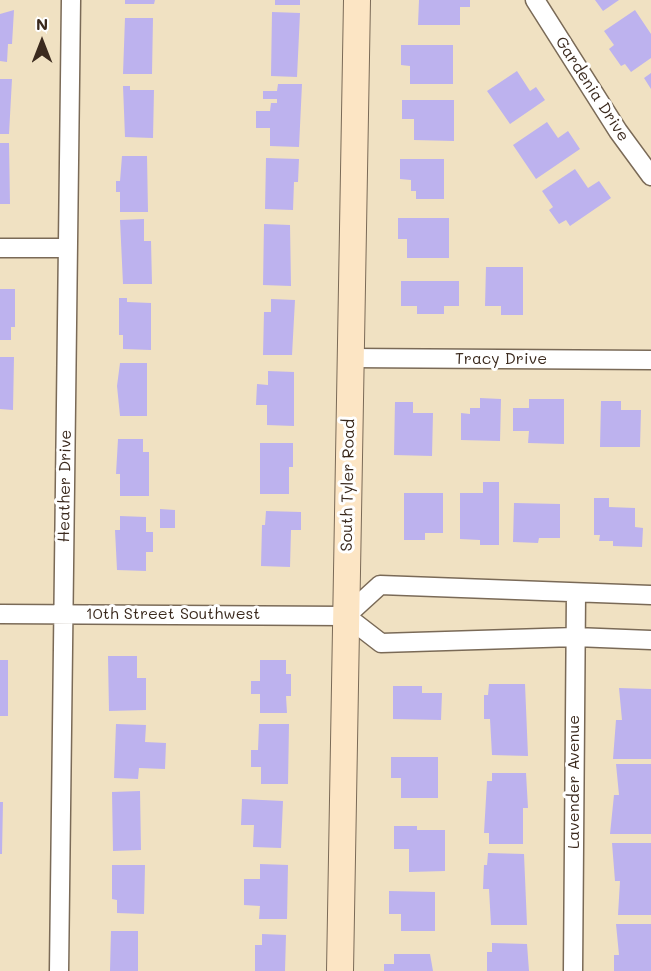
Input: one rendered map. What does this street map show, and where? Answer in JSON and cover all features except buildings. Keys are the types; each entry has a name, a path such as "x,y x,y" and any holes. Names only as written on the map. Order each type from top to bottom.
{"street":[{"name":"Heather Drive","path":"59,971 71,0"},
{"name":"South Tyler Road","path":"340,971 357,0"},
{"name":"Gardenia Drive","path":"535,0 618,131 651,176"},
{"path":"0,248 68,248"},
{"name":"Tracy Drive","path":"350,358 651,360"},
{"path":"651,596 380,585 346,616 381,643 576,637 651,640"},
{"name":"Lavender Avenue","path":"573,971 576,593"},
{"name":"10th Street Southwest","path":"0,614 346,616"}]}
